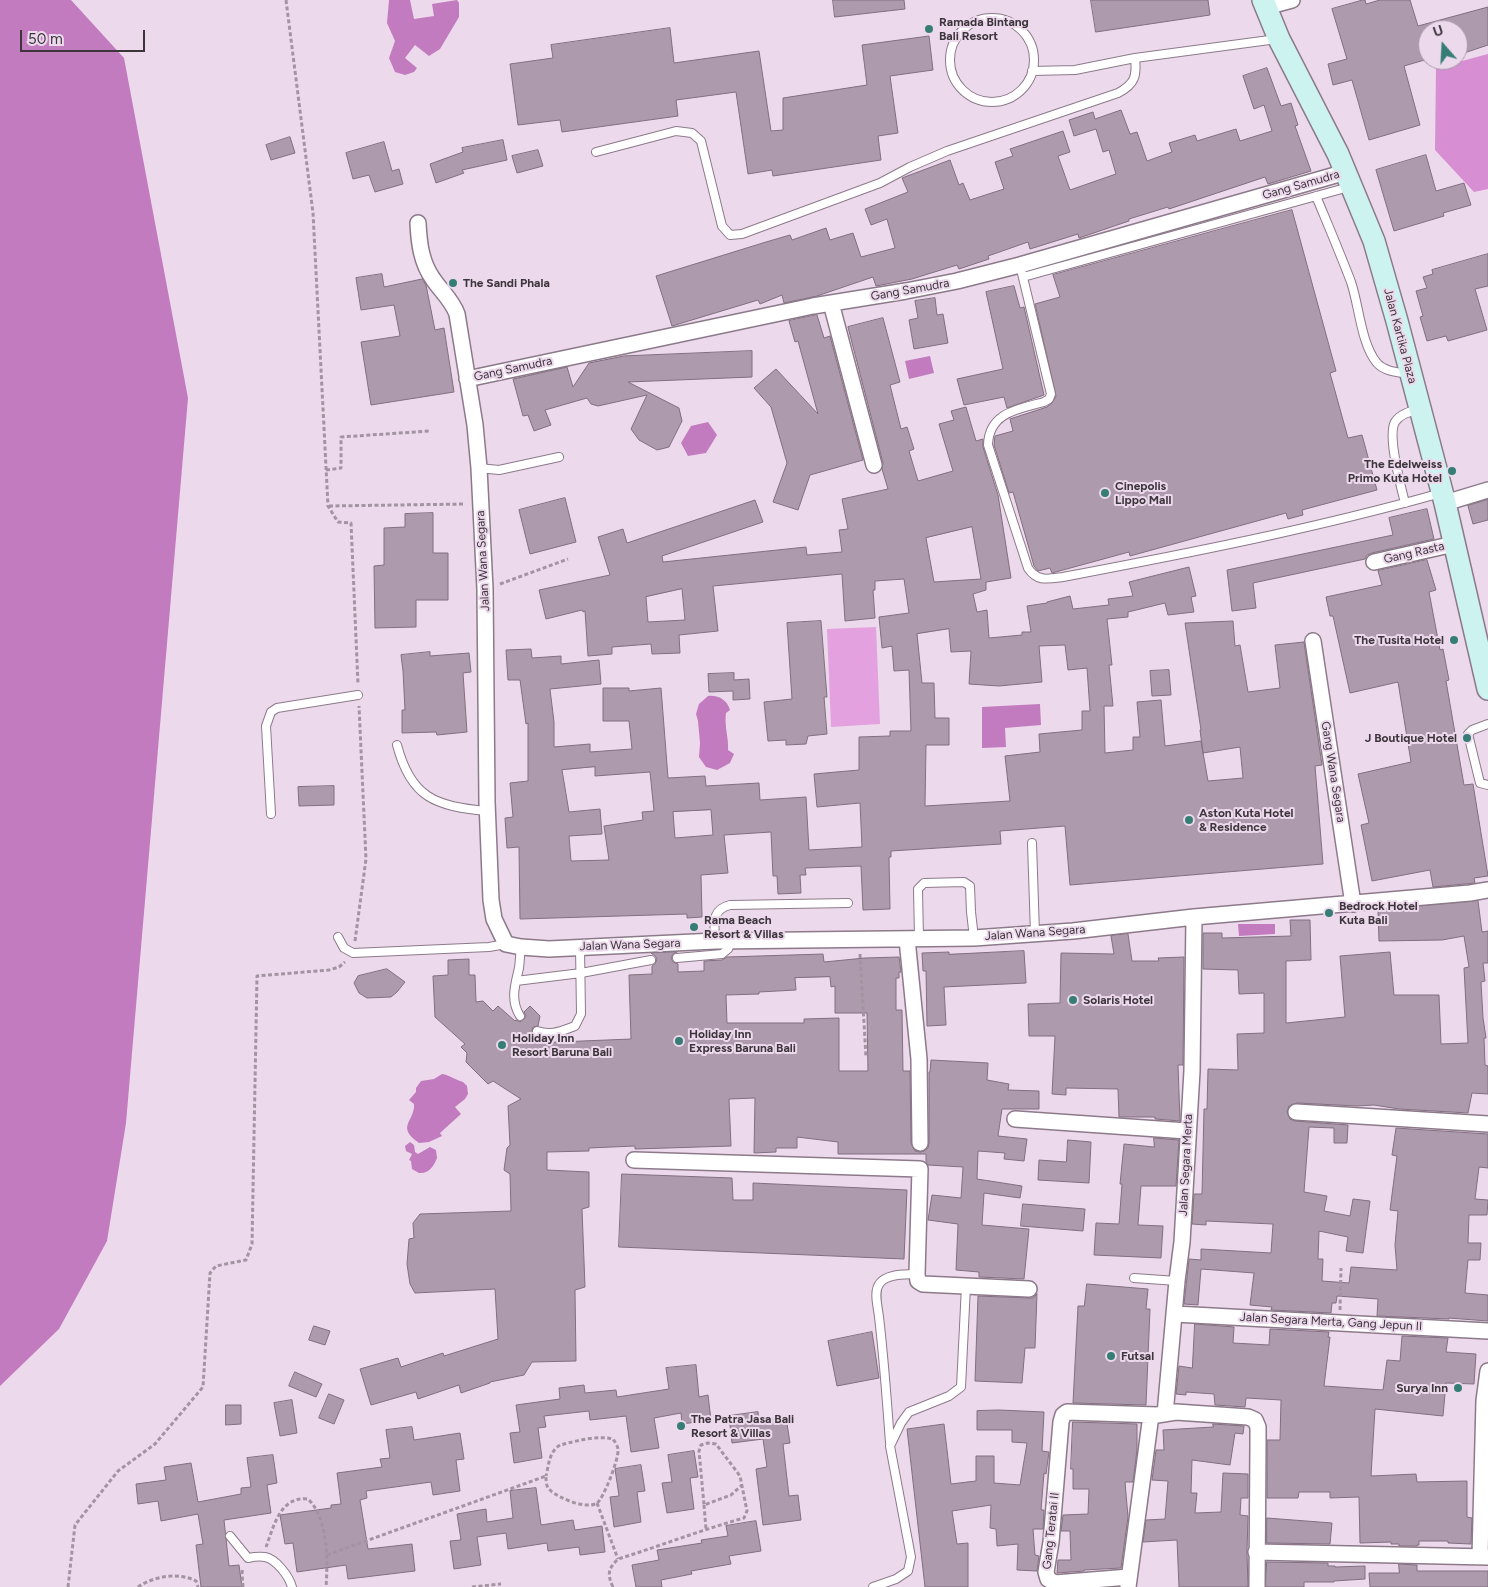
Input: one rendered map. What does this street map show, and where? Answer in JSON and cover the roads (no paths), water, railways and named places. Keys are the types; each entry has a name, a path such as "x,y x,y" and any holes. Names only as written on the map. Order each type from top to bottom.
{"main road":[{"name":"Jalan Kartika Plaza","path":"1265,4 1279,39 1338,154 1374,241 1397,320 1443,498 1488,689"}],"street":[{"path":"1265,4 1292,0"},
{"name":"Gang Samudra","path":"467,379 831,303 1022,271 1348,179"},
{"name":"Jalan Wana Segara","path":"418,223 419,246 424,264 457,314 475,425 485,589 487,810 491,900 494,919 506,944 521,948 549,948 732,941 974,938 1073,932 1194,917 1470,894 1488,890"},
{"path":"831,303 874,465"},
{"path":"1443,498 1488,490"},
{"name":"Gang Rasta","path":"1374,562 1454,544"},
{"name":"Gang Wana Segara","path":"1313,641 1353,904"},
{"name":"Jalan Segara Merta","path":"1158,1414 1175,1314 1182,1242 1192,1071 1194,917"},
{"path":"913,939 919,1059 920,1144"},
{"path":"1296,1112 1488,1124"},
{"path":"1015,1119 1187,1131"},
{"path":"634,1160 920,1169 918,1281 923,1284 1029,1289"},
{"name":"Jalan Segara Merta, Gang Jepun II","path":"1175,1314 1488,1331"},
{"path":"1256,1552 1484,1557 1488,1371"},
{"path":"1158,1414 1181,1412 1248,1417 1255,1420 1258,1427 1257,1587"},
{"name":"Gang Teratai II","path":"1065,1413 1158,1414 1128,1582 1051,1582 1046,1572 1051,1542 1061,1422 1065,1413"}],"lane":[{"path":"988,18 1002,19 1013,23 1028,39 1033,49 1032,72 1028,82 1012,97 990,102 979,100 965,92 954,79 950,69 949,58 952,47 961,31 973,22 988,18"},
{"path":"1032,72 1075,70 1135,58 1279,39"},
{"path":"596,152 676,131 692,133 700,140 722,226 730,235 742,234 880,183 910,166 947,151 1118,93 1133,83 1136,69 1135,58"},
{"path":"1348,179 1316,196 1022,271 1051,394 1049,399 1044,402 1012,411 998,420 990,430 988,445 1028,568 1032,574 1040,578 1063,577 1213,548 1405,503 1443,498"},
{"path":"1316,196 1352,284 1369,349 1377,362 1389,371 1410,374"},
{"path":"1405,503 1392,436 1395,423 1399,418 1420,409"},
{"path":"479,468 499,470 560,457"},
{"path":"271,814 266,726 271,712 277,708 358,695"},
{"path":"1488,724 1472,730 1468,734 1480,784 1488,785"},
{"path":"396,745 410,780 421,792 433,800 447,804 487,810"},
{"path":"1032,843 1035,934"},
{"path":"913,939 918,889 924,883 964,882 970,886 970,912 974,938"},
{"path":"715,942 716,915 724,906 848,903"},
{"path":"338,937 344,948 353,953 489,947 506,944"},
{"path":"678,958 722,954 728,949 732,941"},
{"path":"536,1031 545,1034 557,1033 575,1026 581,1014 580,947"},
{"path":"520,1016 515,1007 514,990 521,948"},
{"path":"516,981 581,973 651,960"},
{"path":"873,1587 908,1571 911,1557 890,1446 885,1364 877,1289 880,1282 887,1278 917,1274"},
{"path":"1134,1278 1177,1281"},
{"path":"890,1446 900,1423 910,1412 949,1396 961,1387 966,1286"},
{"path":"230,1536 248,1558 267,1557 278,1565 292,1587"}],"place":[{"name":"Ramada Bintang Bali Resort","path":"929,29"},
{"name":"The Sandi Phala","path":"453,283"},
{"name":"The Edelweiss Primo Kuta Hotel","path":"1452,471"},
{"name":"Cinepolis Lippo Mall","path":"1105,493"},
{"name":"The Tusita Hotel","path":"1454,640"},
{"name":"J Boutique Hotel","path":"1467,738"},
{"name":"Aston Kuta Hotel & Residence","path":"1189,820"},
{"name":"Bedrock Hotel Kuta Bali","path":"1329,913"},
{"name":"Rama Beach Resort & Villas","path":"694,927"},
{"name":"Solaris Hotel","path":"1073,1000"},
{"name":"Holiday Inn Express Baruna Bali","path":"679,1041"},
{"name":"Holiday Inn Resort Baruna Bali","path":"502,1045"},
{"name":"Futsal","path":"1111,1356"},
{"name":"Surya Inn","path":"1458,1388"},
{"name":"The Patra Jasa Bali Resort & Villas","path":"681,1426"}]}
